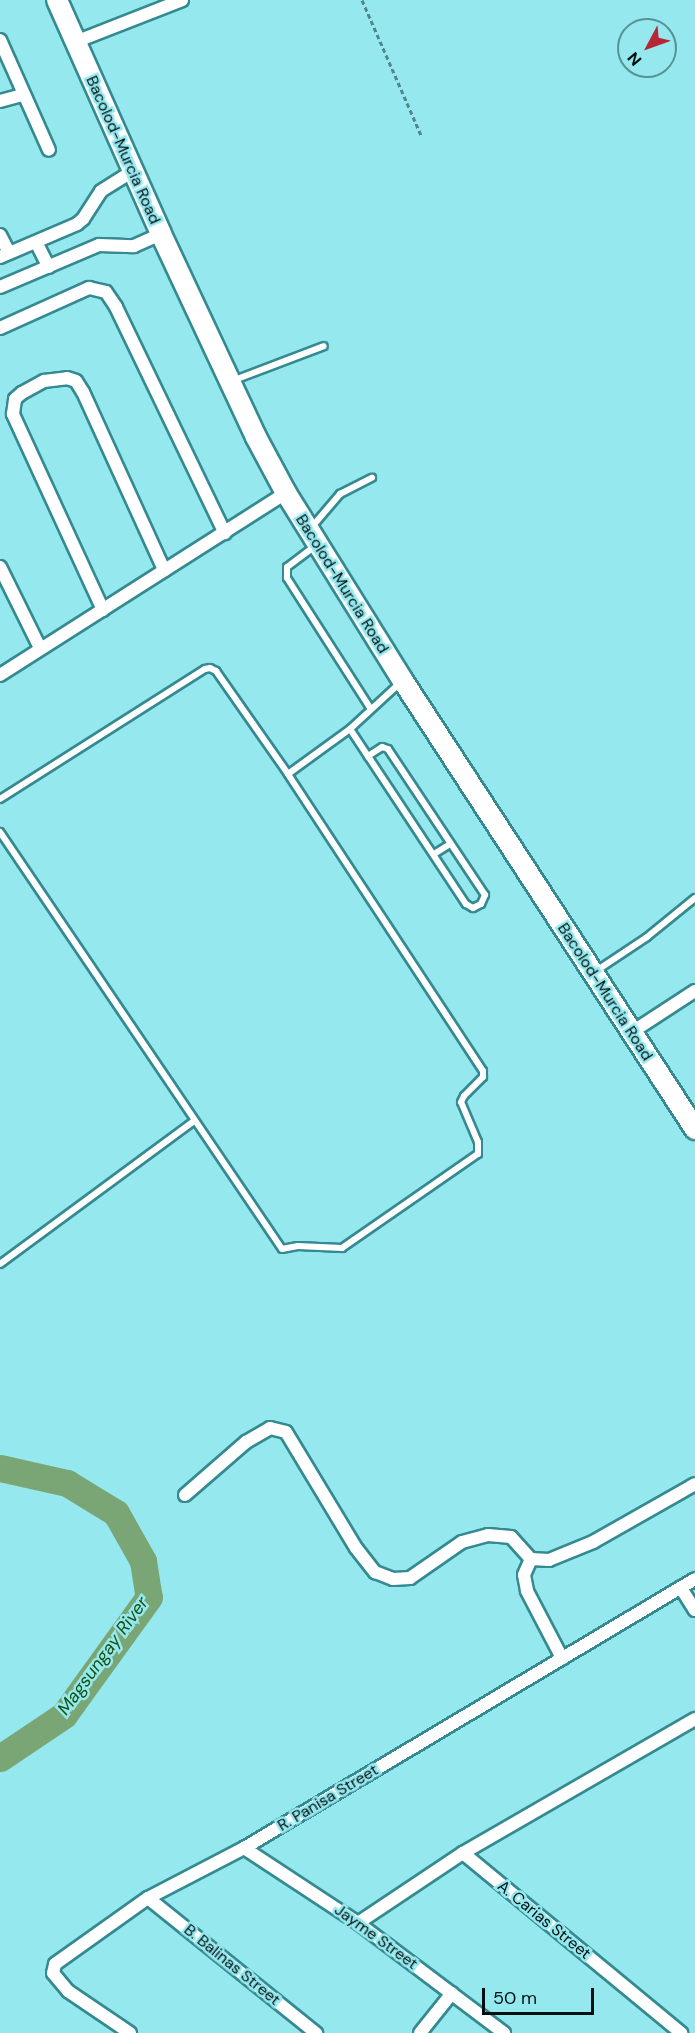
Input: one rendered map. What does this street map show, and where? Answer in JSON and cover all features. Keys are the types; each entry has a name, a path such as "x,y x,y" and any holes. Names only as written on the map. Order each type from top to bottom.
{"main road":[{"name":"Bacolod-Murcia Road","path":"57,0 160,234 229,382 286,493 403,681 695,1129"}],"street":[{"path":"75,42 182,0"},
{"path":"0,40 49,150"},
{"path":"0,101 23,95"},
{"path":"0,235 4,254 77,224 83,219 101,191 132,172"},
{"path":"0,287 99,245 134,246 160,234"},
{"path":"36,242 49,267"},
{"path":"0,328 89,288 106,292 116,307 225,532"},
{"path":"103,610 13,414 15,399 22,393 44,381 67,378 76,381 164,570"},
{"path":"0,675 286,493"},
{"path":"0,567 40,648"},
{"path":"632,1032 695,991"},
{"path":"185,1495 246,1442 270,1428 286,1432 346,1531 375,1572 393,1579 410,1578 462,1542 488,1534 511,1537 531,1559 549,1560 593,1542 695,1484"},
{"path":"531,1559 524,1575 527,1591 562,1658"},
{"name":"R. Panisa Street","path":"130,2033 68,1991 53,1973 56,1964 148,1898 244,1848 695,1579"},
{"path":"681,1588 695,1610"},
{"path":"358,1923 463,1853 695,1719"},
{"name":"Jayme Street","path":"244,1848 358,1923 504,2033"},
{"name":"A. Carias Street","path":"463,1853 681,2033"},
{"name":"B. Balinas Street","path":"148,1898 316,2033"},
{"path":"420,2033 452,1993"}],"lane":[{"path":"229,382 324,346"},
{"path":"370,708 287,578 287,567 312,538 340,494 372,478"},
{"path":"0,799 205,669 210,668 216,671 288,774 483,1071 483,1077 461,1102 478,1142 478,1154 342,1248 298,1246 282,1249 0,832"},
{"path":"288,774 350,729 370,708 403,681"},
{"path":"350,729 466,904 473,908 481,904 485,895 388,749 382,747 368,756"},
{"path":"434,854 450,844"},
{"path":"593,973 647,937 695,898"},
{"path":"0,1264 194,1121"}],"path":[{"path":"362,0 421,135"}],"waterway":[{"name":"Magsungay River","path":"0,1468 67,1483 116,1513 143,1561 149,1597 64,1715 0,1758"}]}
